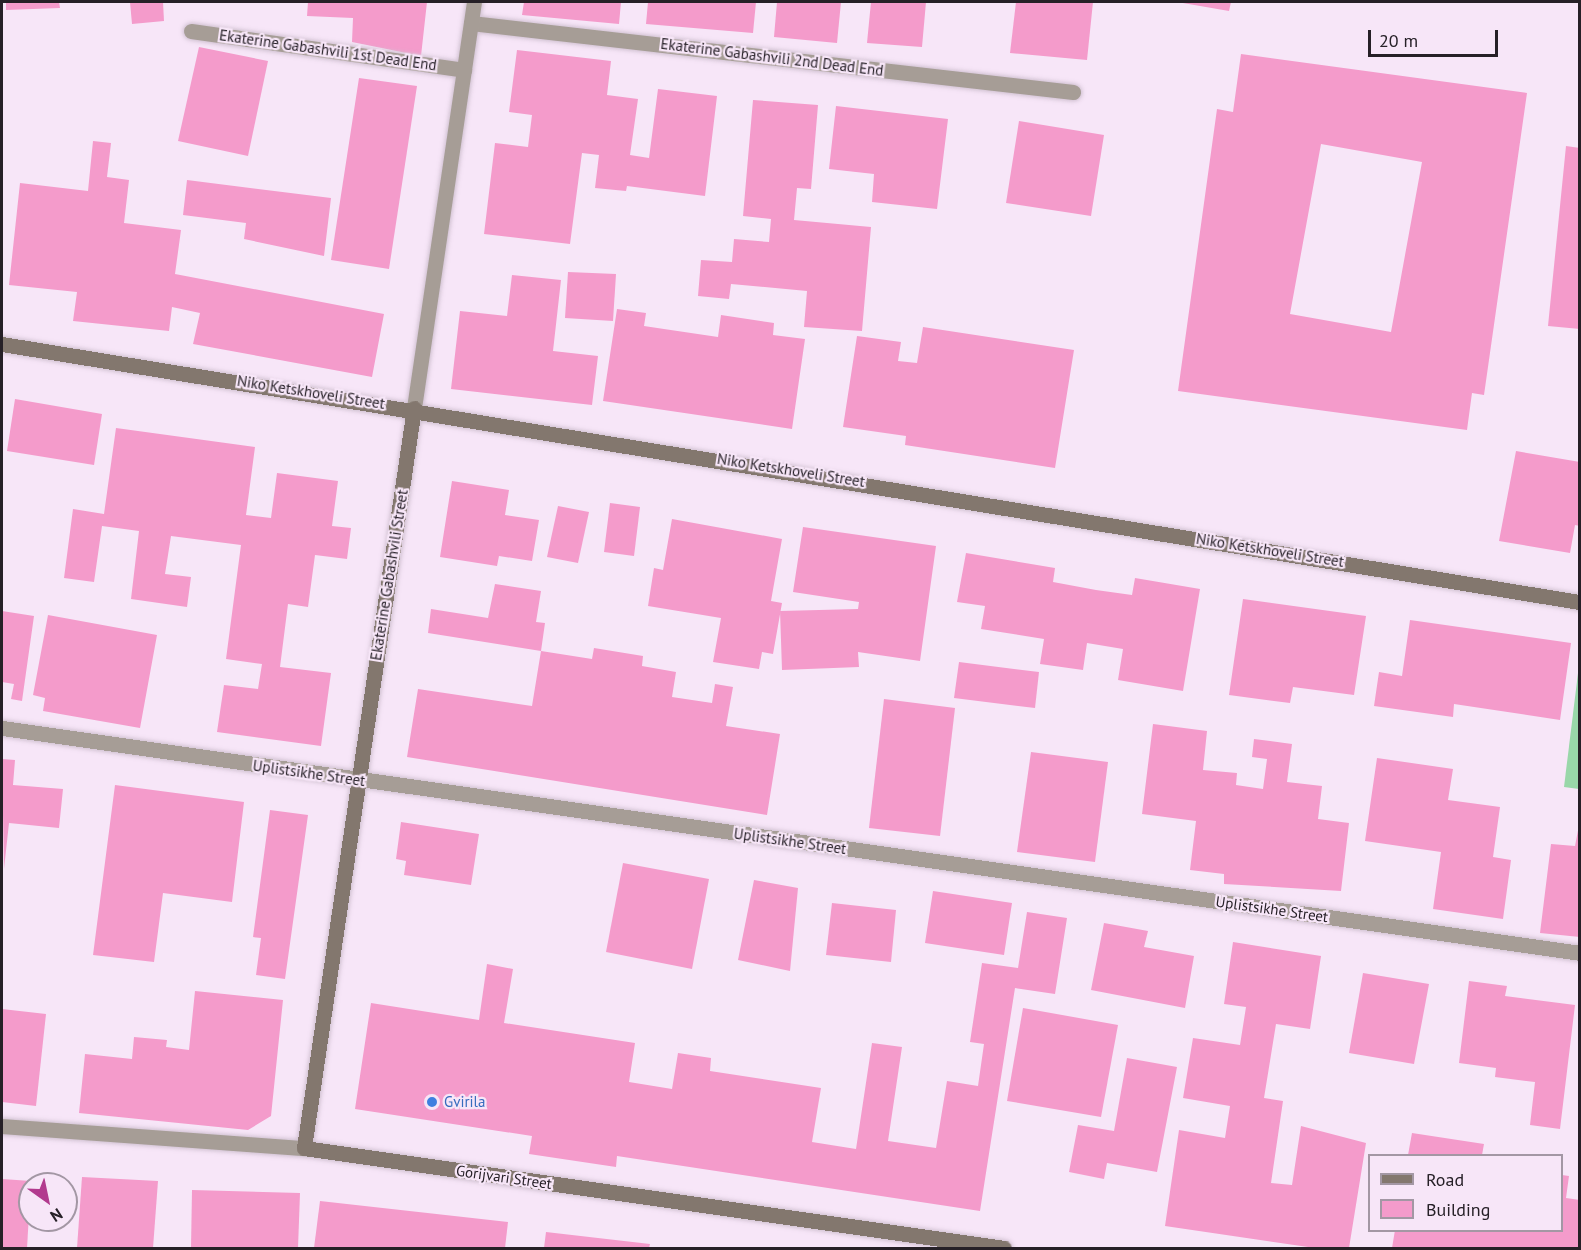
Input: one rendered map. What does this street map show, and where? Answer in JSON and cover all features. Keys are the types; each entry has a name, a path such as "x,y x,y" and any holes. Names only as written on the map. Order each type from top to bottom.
{"main road":[{"name":"Niko Ketskhoveli Street","path":"2,344 414,408 1580,602"},
{"name":"Ekaterine Gabashvili Street","path":"304,1148 414,408"},
{"name":"Gorijvari Street","path":"304,1148 1004,1248"}],"street":[{"name":"Ekaterine Gabashvili Street","path":"414,408 474,2"},
{"name":"Ekaterine Gabashvili 2nd Dead End","path":"471,23 1073,92"},
{"name":"Ekaterine Gabashvili 1st Dead End","path":"191,31 464,70"},
{"name":"Uplistsikhe Street","path":"2,729 1580,953"},
{"name":"Gorijvari Street","path":"2,1126 304,1148"}],"green space":[{"path":"1579,665 1579,789 1564,787"}],"building":[{"path":"6,2 59,2 60,8 6,10"},
{"path":"130,2 163,2 164,21 132,24"},
{"path":"308,2 427,2 421,56 352,42 353,18 307,16"},
{"path":"524,2 621,2 619,24 522,15"},
{"path":"648,2 756,2 753,33 646,24"},
{"path":"777,2 841,2 837,43 774,37"},
{"path":"871,2 926,2 922,47 867,43"},
{"path":"1016,2 1093,2 1087,60 1010,53"},
{"path":"1177,2 1231,2 1229,11"},
{"path":"199,47 268,61 248,156 178,141"},
{"path":"517,50 611,61 607,95 638,99 630,155 649,158 658,89 717,96 705,196 627,186 626,191 595,188 599,155 582,153 570,244 484,234 495,143 528,147 532,115 509,112"},
{"path":"1241,54 1527,93 1484,395 1472,393 1467,430 1178,391 1217,109 1233,112","holes":["1321,144 1422,162 1391,332 1290,314"]},
{"path":"359,78 417,86 389,269 331,260"},
{"path":"753,100 818,105 811,189 797,188 794,220 871,227 862,331 804,327 807,291 731,284 729,299 698,296 701,260 732,262 734,239 769,242 771,219 743,216"},
{"path":"836,106 948,119 937,209 872,202 874,174 829,169"},
{"path":"1019,121 1104,135 1091,216 1006,203"},
{"path":"93,141 111,143 107,177 129,180 124,223 181,230 175,274 384,314 372,377 193,344 200,313 172,307 169,331 73,321 77,292 9,285 20,183 88,191"},
{"path":"1566,146 1580,148 1580,329 1548,326"},
{"path":"187,180 331,198 324,256 244,239 246,223 183,215"},
{"path":"568,272 616,274 613,321 565,318"},
{"path":"512,275 561,280 553,351 598,356 592,405 451,389 460,311 507,316"},
{"path":"617,309 646,313 644,326 718,337 721,315 774,323 773,335 805,339 792,429 603,401"},
{"path":"923,327 1074,350 1055,468 905,445 906,436 843,427 857,336 901,342 898,361 917,363"},
{"path":"15,399 102,414 94,465 7,451"},
{"path":"116,428 255,447 246,515 271,518 277,473 338,481 332,526 351,528 347,559 315,555 308,607 288,604 280,667 331,673 321,746 217,732 224,685 258,689 262,664 226,659 241,545 171,536 165,574 191,577 187,607 131,599 139,531 102,526 94,582 64,578 73,509 104,514"},
{"path":"1516,451 1580,462 1580,526 1575,525 1570,553 1499,541"},
{"path":"452,481 509,490 505,515 539,520 532,561 499,556 497,566 440,557"},
{"path":"610,503 640,507 634,556 604,552"},
{"path":"558,506 589,512 578,563 547,557"},
{"path":"672,519 782,539 771,601 782,603 773,654 762,652 759,669 713,662 721,618 648,606 654,568 663,570"},
{"path":"803,527 936,546 920,661 858,652 859,667 782,670 780,611 858,609 859,602 793,592"},
{"path":"966,553 1055,568 1053,582 1096,590 1132,595 1135,578 1200,589 1183,691 1118,680 1123,649 1087,643 1083,670 1040,664 1044,639 981,629 985,606 957,602"},
{"path":"495,584 541,591 536,622 545,623 541,651 428,633 431,609 488,618"},
{"path":"1243,599 1366,616 1354,695 1293,687 1290,703 1229,695"},
{"path":"2,611 34,616 22,701 11,699 14,684 2,682"},
{"path":"48,615 157,635 140,728 43,711 45,698 33,695"},
{"path":"1410,620 1571,643 1560,720 1454,704 1453,717 1374,706 1379,672 1402,676"},
{"path":"594,648 643,656 642,666 676,672 672,697 712,703 715,684 733,687 726,726 780,734 767,815 407,757 418,689 532,706 541,651 592,659"},
{"path":"959,662 1039,672 1035,708 954,698"},
{"path":"884,699 955,708 940,836 869,828"},
{"path":"1153,724 1207,731 1203,770 1237,773 1236,785 1263,789 1267,759 1252,757 1254,739 1292,744 1287,782 1322,786 1318,819 1349,823 1341,891 1224,884 1224,874 1190,870 1196,821 1142,814"},
{"path":"1031,752 1108,762 1095,862 1017,852"},
{"path":"1377,758 1453,769 1448,800 1500,807 1493,857 1511,860 1503,919 1433,909 1441,852 1365,841"},
{"path":"2,759 15,760 13,785 63,789 59,828 9,823 4,869"},
{"path":"115,785 244,802 232,902 163,893 154,962 93,955"},
{"path":"270,810 308,815 285,979 256,975 261,938 253,937"},
{"path":"1580,820 1580,937 1540,933 1551,844 1575,846"},
{"path":"401,822 479,834 471,885 404,875 406,861 396,859"},
{"path":"623,863 709,879 692,969 606,952"},
{"path":"754,880 798,888 790,971 738,960"},
{"path":"933,891 1012,903 1004,955 925,943"},
{"path":"832,903 896,910 891,962 826,955"},
{"path":"1027,912 1067,918 1055,994 1015,988 980,1211 617,1156 616,1167 529,1154 532,1136 355,1109 371,1003 479,1020 487,964 513,969 504,1023 635,1043 629,1082 672,1089 678,1053 711,1058 710,1071 821,1088 812,1142 856,1149 872,1043 902,1047 888,1141 936,1148 947,1081 978,1086 984,1044 970,1042 982,963 1018,968"},
{"path":"1104,923 1148,931 1144,947 1194,956 1185,1008 1091,990"},
{"path":"1233,942 1321,956 1310,1029 1276,1024 1264,1098 1283,1101 1271,1183 1292,1185 1301,1126 1366,1143 1349,1248 1315,1248 1165,1226 1179,1130 1225,1138 1230,1106 1183,1098 1193,1038 1240,1045 1246,1007 1224,1004"},
{"path":"1363,973 1429,984 1414,1064 1349,1053"},
{"path":"1469,981 1507,986 1505,996 1575,1005 1560,1129 1530,1125 1535,1082 1495,1077 1496,1068 1459,1063"},
{"path":"195,991 283,1000 271,1116 248,1130 79,1113 85,1054 132,1059 134,1037 167,1040 166,1047 189,1050"},
{"path":"1023,1008 1118,1025 1101,1117 1007,1101"},
{"path":"2,1009 46,1014 36,1106 2,1102"},
{"path":"1127,1058 1177,1067 1157,1172 1107,1163 1104,1179 1069,1172 1078,1125 1114,1131"},
{"path":"1412,1133 1484,1144 1482,1154 1408,1154"},
{"path":"1563,1175 1569,1176 1566,1198 1580,1200 1580,1248 1392,1248 1395,1232 1563,1232"},
{"path":"82,1177 158,1181 153,1248 77,1248"},
{"path":"2,1179 18,1180 18,1232 28,1232 27,1248 2,1248"},
{"path":"192,1190 300,1193 298,1248 191,1248"},
{"path":"320,1201 508,1222 505,1248 314,1248"},
{"path":"546,1232 650,1244 649,1248 544,1248"}],"place":[{"name":"Gvirila","path":"432,1102"}]}
